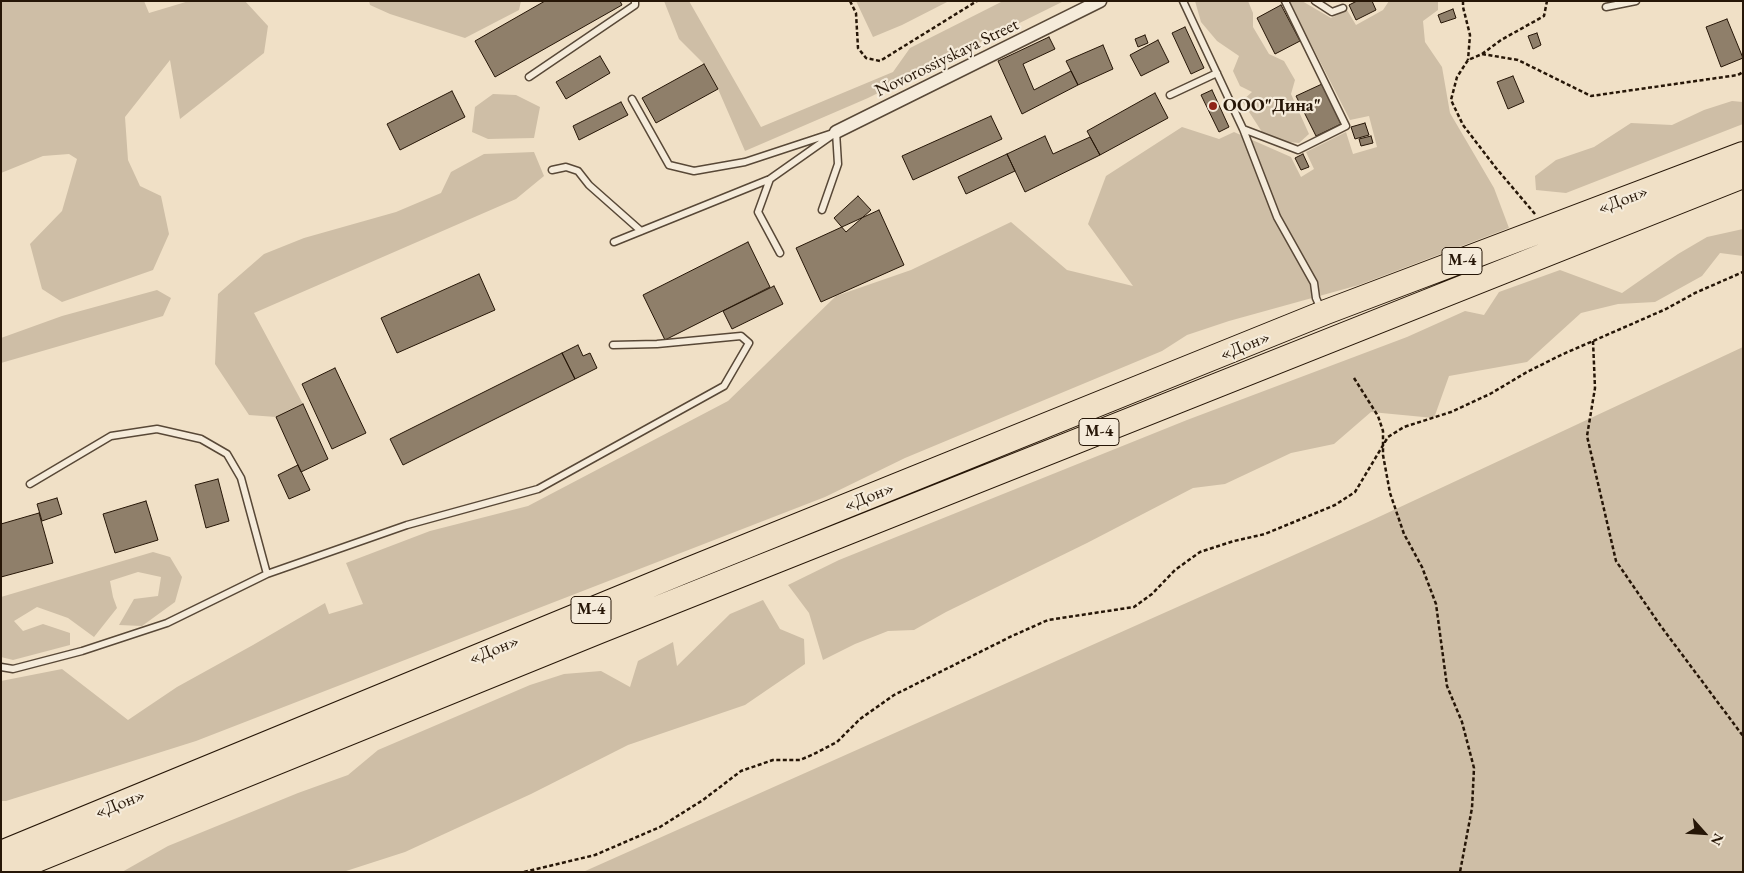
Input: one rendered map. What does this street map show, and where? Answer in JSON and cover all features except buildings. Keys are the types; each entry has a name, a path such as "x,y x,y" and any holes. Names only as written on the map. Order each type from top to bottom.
{"highway":[{"name":"«Дон»","path":"1,853 675,575 1323,313 1743,154"},
{"name":"«Дон»","path":"7,872 456,688 1743,176"}],"street":[{"name":"Novorossiyskaya Street","path":"836,132 1100,1"}],"lane":[{"path":"529,77 635,5 635,1"},
{"path":"1183,1 1243,129 1276,216 1314,283 1316,298 1323,313"},
{"path":"1243,129 1298,150 1346,126 1285,1"},
{"path":"1316,1 1332,12 1343,8"},
{"path":"1606,7 1636,1"},
{"path":"1170,95 1217,74"},
{"path":"632,99 669,165 694,171 745,162 836,132"},
{"path":"614,242 770,179 836,132"},
{"path":"822,210 838,164 836,132"},
{"path":"552,170 566,167 578,171 589,185 641,231"},
{"path":"770,179 758,212 780,253"},
{"path":"1,667 13,669 30,665 82,651 167,623 267,574 407,525 538,489 724,386 749,343 741,336 656,344 613,344"},
{"path":"30,484 111,436 158,429 201,439 226,454 241,478 267,574"}],"path":[{"path":"850,1 856,13 858,48 866,58 880,61 977,1"},
{"path":"1463,1 1470,35 1468,60 1457,77 1451,100 1462,125 1548,229"},
{"path":"1468,60 1482,54 1501,40 1544,16 1547,1"},
{"path":"1482,54 1518,60 1591,96 1738,75 1743,72"},
{"path":"524,872 595,855 660,827 703,800 741,771 773,760 800,760 814,754 837,742 860,719 894,695 1048,620 1134,607 1152,594 1175,570 1200,552 1234,541 1265,534 1335,505 1356,492 1388,437 1404,427 1451,412 1490,394 1527,372 1666,310 1695,293 1743,272"},
{"path":"1593,341 1595,388 1587,436 1616,561 1660,625 1743,736"},
{"path":"1354,378 1378,416 1383,431 1383,455 1390,493 1404,534 1422,566 1436,604 1447,686 1462,722 1474,768 1472,808 1460,872"}],"shaded area":[{"path":"1,1 144,1 149,13 189,1 245,1 268,26 264,53 180,119 170,60 125,117 128,160 140,186 161,196 169,234 153,270 62,302 42,289 30,244 62,211 77,159 69,154 43,156 1,173"},
{"path":"369,1 521,1 519,10 465,38 390,14 370,5"},
{"path":"664,1 689,1 761,127 893,72 910,48 1003,1 1064,1 868,98 745,151 718,89 704,64 679,39"},
{"path":"856,1 949,1 902,25 873,37"},
{"path":"1195,1 1248,1 1253,13 1253,27 1269,54 1284,61 1295,80 1291,94 1309,134 1299,143 1288,142 1262,132 1242,101 1252,92 1240,86 1233,71 1239,56 1217,41 1201,22"},
{"path":"1289,1 1302,1 1331,18 1347,10 1356,25 1383,10 1389,1 1438,1 1438,10 1423,21 1425,42 1442,67 1450,113 1494,188 1509,228 1359,285 1229,321 1187,335 1162,351 905,458 825,497 196,741 1,801 1,681 62,669 128,720 177,687 325,603 329,614 363,604 346,563 430,531 528,506 728,401 836,296 911,270 1011,222 1067,270 1133,286 1088,224 1106,176 1182,127 1219,139 1234,132 1291,157 1301,177 1314,169 1306,152 1346,132 1353,154 1377,147 1369,116 1350,120"},
{"path":"493,94 516,95 540,107 534,138 488,139 472,132 475,107"},
{"path":"1732,101 1743,102 1743,124 1566,193 1536,190 1535,176 1556,160 1594,147 1631,123 1672,125 1704,110"},
{"path":"534,152 544,176 516,199 254,313 303,404 276,417 249,415 215,364 218,294 264,254 304,238 396,212 441,193 451,172 484,154"},
{"path":"1743,229 1743,256 1720,253 1702,276 1655,302 1618,304 1581,313 1527,362 1449,376 1434,418 1371,412 1334,444 1291,453 1225,484 1193,488 1087,543 946,612 914,630 888,631 855,644 823,660 809,613 788,585 839,560 1187,420 1407,337 1465,311 1484,315 1499,292 1560,270 1622,293 1678,254 1707,237"},
{"path":"157,290 171,298 163,316 1,363 1,338 62,316"},
{"path":"1743,347 1743,872 583,872 1368,522"},
{"path":"153,552 170,557 182,577 175,602 142,626 119,625 134,599 158,596 161,577 138,572 110,581 117,608 94,637 68,618 37,607 14,621 23,631 43,624 70,633 70,645 13,660 1,657 1,597"},
{"path":"763,600 780,629 804,639 805,664 745,705 628,745 531,794 405,852 343,872 122,872 168,846 298,793 348,775 378,750 530,685 564,674 601,671 630,687 638,661 673,642 677,666 730,614"}],"place":[{"name":"ООО\"Дина\"","path":"1213,106"}]}
